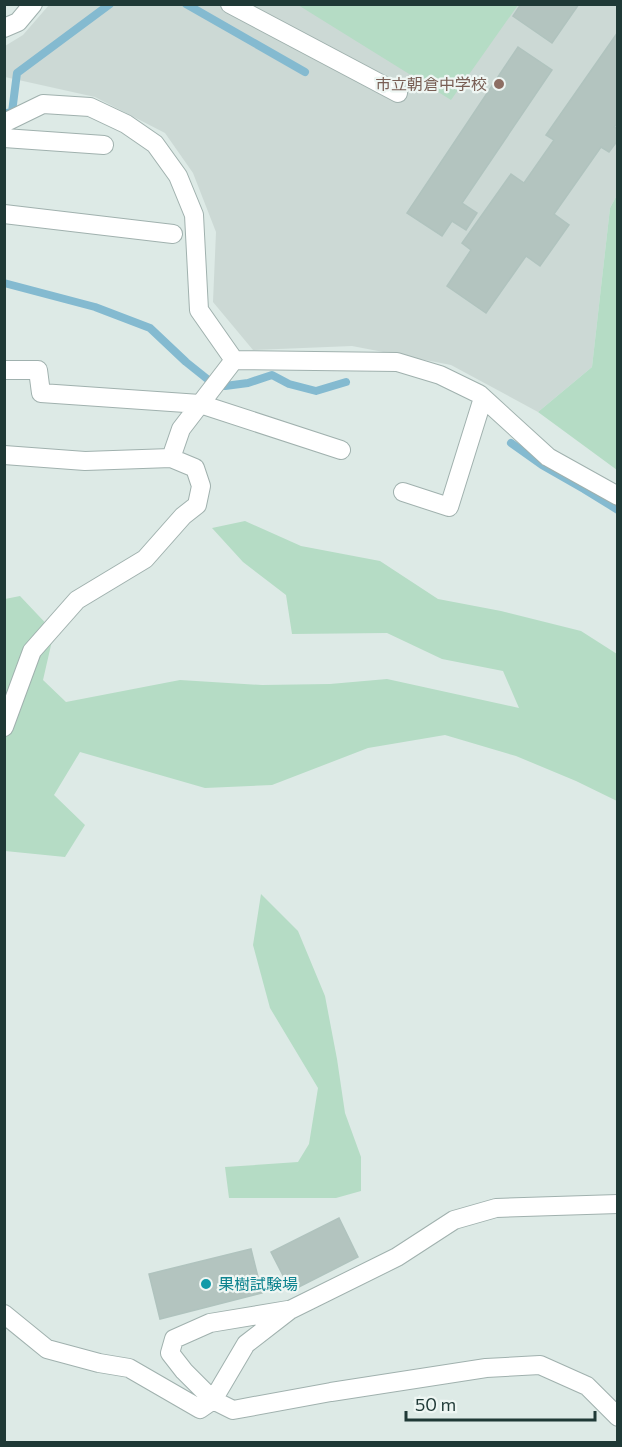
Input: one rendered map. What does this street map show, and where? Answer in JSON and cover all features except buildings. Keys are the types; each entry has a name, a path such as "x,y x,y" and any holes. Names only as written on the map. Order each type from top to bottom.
{"street":[{"path":"4,28 18,22 33,4"},
{"path":"230,4 398,93"},
{"path":"4,123 43,105 90,107 126,124 155,144 178,177 194,215 199,310 234,360"},
{"path":"4,138 104,145"},
{"path":"4,214 173,234"},
{"path":"234,360 397,362 440,375 479,394 548,457 618,496"},
{"path":"171,458 181,429 234,360"},
{"path":"4,370 38,370 40,393 200,404 341,450"},
{"path":"403,492 449,507 483,398"},
{"path":"4,455 85,461 171,458 195,468 201,486 197,505 183,516 145,559 76,600 32,651 4,727"},
{"path":"4,1314 47,1349 99,1363 129,1368 200,1409 213,1400 246,1344 290,1310 397,1257 454,1220 495,1209 618,1204"},
{"path":"290,1310 210,1323 174,1339 170,1353 184,1371 213,1400 233,1410 486,1368 540,1365 587,1386 618,1417"}],"shaded area":[{"path":"49,5 617,5 617,195 610,208 592,367 538,412 451,365 352,346 253,350 213,302 216,232 193,173 165,133 95,97 5,77 5,46 23,35"}],"green space":[{"path":"298,5 518,5 451,100"},
{"path":"617,195 617,470 538,412 592,367 610,208"},
{"path":"245,521 301,546 380,561 438,599 501,611 581,631 617,654 617,801 516,756 445,735 368,748 272,785 205,788 80,752 54,795 85,825 65,857 5,851 5,599 20,596 54,632 43,680 66,702 180,680 262,685 330,684 387,679 519,708 503,671 442,659 387,633 292,634 286,595 243,562 212,528"},
{"path":"261,894 298,931 325,996 345,1113 361,1157 361,1191 336,1198 229,1198 225,1167 298,1162 309,1144 318,1088 270,1008 253,945"}],"waterway":[{"path":"7,113 12,112 17,73 110,4"},
{"path":"186,4 305,72"},
{"path":"4,283 95,307 150,328 211,382"},
{"path":"225,386 248,383 272,375 289,384 316,391 346,382"},
{"path":"511,443 542,465 618,510"}],"place":[{"name":"市立朝倉中学校","path":"499,84"},
{"name":"果樹試験場","path":"206,1284"}]}
